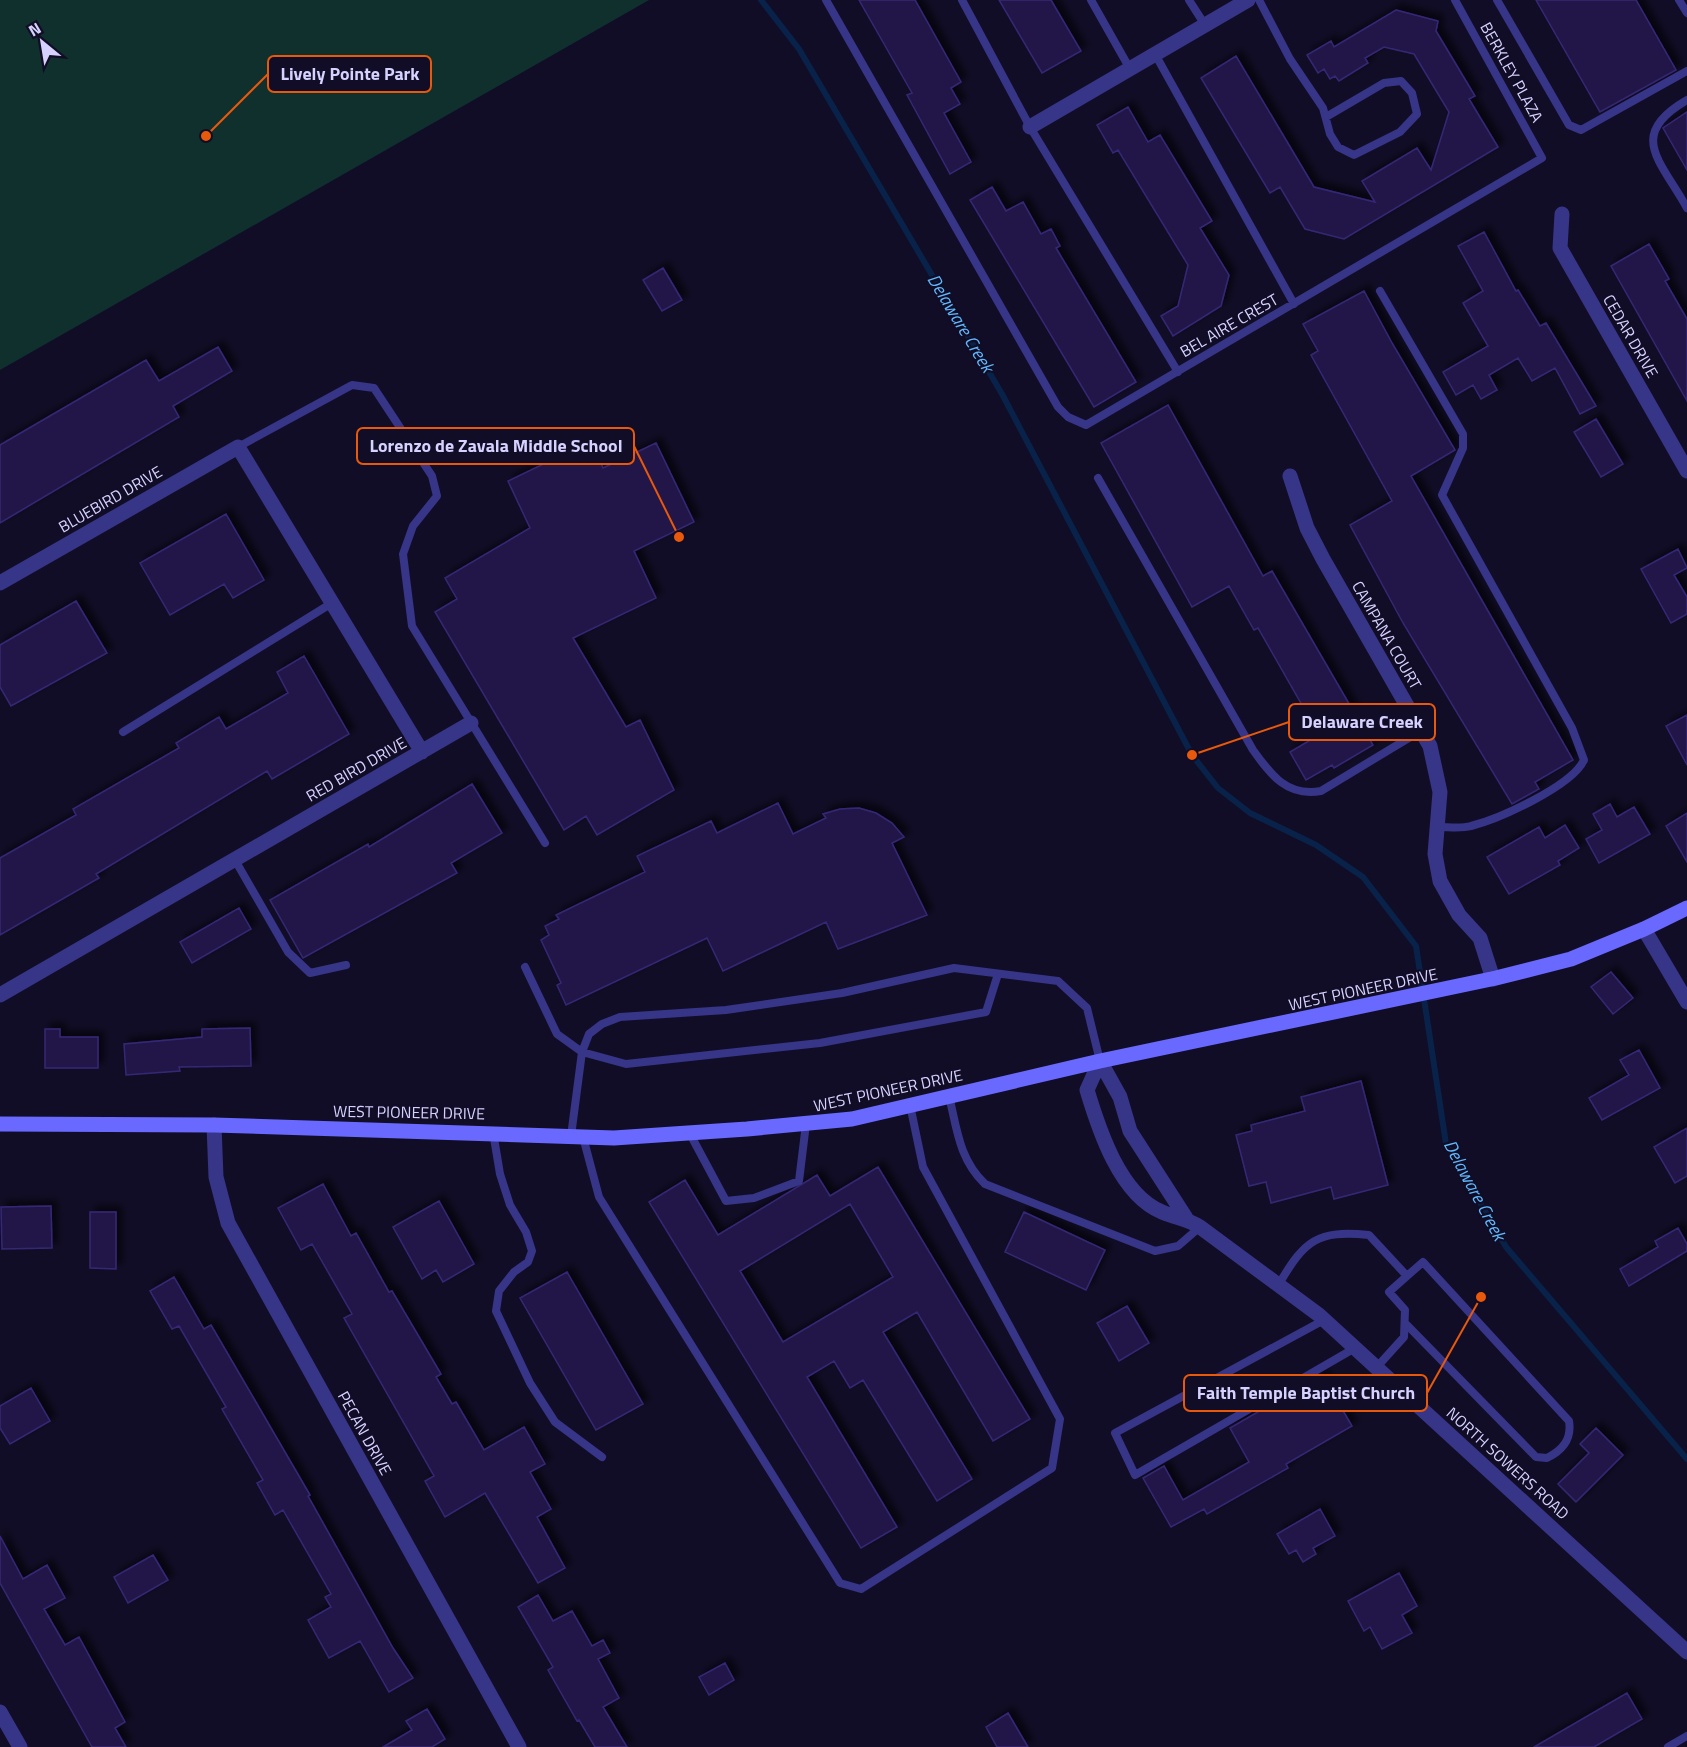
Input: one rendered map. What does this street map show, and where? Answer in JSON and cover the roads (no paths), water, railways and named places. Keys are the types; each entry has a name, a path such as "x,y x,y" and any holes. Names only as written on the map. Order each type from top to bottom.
{"main road":[{"name":"WEST PIONEER DRIVE","path":"0,1124 214,1125 493,1132 614,1138 806,1125 852,1119 1100,1061 1493,979 1571,958 1644,929 1687,908"}],"street":[{"path":"1030,127 1248,0"},
{"name":"CEDAR DRIVE","path":"1562,214 1560,248 1687,471"},
{"name":"BLUEBIRD DRIVE","path":"0,583 238,447"},
{"name":"RED BIRD DRIVE","path":"0,995 422,752 238,447"},
{"name":"CAMPANA COURT","path":"1290,476 1307,528 1317,549 1430,746 1440,792 1435,854 1440,881 1459,915 1480,938 1493,979"},
{"path":"422,752 471,723"},
{"path":"1644,929 1687,1002"},
{"name":"NORTH SOWERS ROAD","path":"1100,1061 1120,1097 1131,1131 1186,1218"},
{"name":"NORTH SOWERS ROAD","path":"1100,1061 1087,1090 1100,1132 1116,1168 1145,1201 1161,1212 1186,1218 1200,1227 1279,1284 1324,1320 1687,1652"},
{"name":"PECAN DRIVE","path":"214,1125 214,1166 228,1223 519,1747"},
{"path":"0,1712 20,1747"}],"lane":[{"path":"826,0 1058,407 1068,417 1086,425 1178,372"},
{"name":"BEL AIRE CREST","path":"962,0 1030,127 1178,372 1542,158"},
{"path":"1091,0 1130,69"},
{"path":"1189,0 1205,25"},
{"path":"1259,0 1290,59 1323,108 1330,134 1338,147 1354,154 1400,132 1416,114 1412,93 1401,81 1384,83 1326,117"},
{"name":"BERKLEY PLAZA","path":"1455,0 1542,158"},
{"path":"1497,0 1569,125 1581,130 1687,71"},
{"path":"1679,0 1687,13"},
{"path":"1155,54 1294,304"},
{"path":"1687,100 1657,121 1652,133 1652,146 1687,208"},
{"path":"1380,291 1463,434 1463,448 1442,495 1572,728 1584,760 1580,768 1568,779 1487,820 1462,827 1438,827"},
{"path":"238,447 352,385 374,388 432,476 437,496 414,526 403,554 412,626 545,843"},
{"path":"1098,478 1253,750 1273,777 1304,794 1321,791 1422,730"},
{"path":"123,732 332,603"},
{"path":"235,860 288,952 310,973 346,965"},
{"path":"525,968 557,1034 582,1052 626,1064 820,1043 986,1012 998,974"},
{"path":"910,1105 923,1167 1060,1419 1052,1468 861,1589 840,1583 599,1197 577,1137 582,1052 589,1034 602,1024 620,1017 726,1010 842,993 954,968 1058,981 1087,1008 1100,1061"},
{"path":"949,1096 962,1154 972,1171 985,1184 1155,1251 1178,1246 1200,1227"},
{"path":"689,1132 726,1201 754,1198 799,1181 806,1125"},
{"path":"493,1132 500,1174 510,1205 526,1232 532,1251 528,1262 514,1272 499,1292 496,1311 530,1383 555,1422 602,1457"},
{"path":"1279,1284 1296,1255 1308,1243 1327,1236 1350,1233 1369,1235 1407,1276"},
{"path":"1377,1368 1404,1337 1405,1310 1389,1292 1423,1262 1569,1421 1571,1433 1566,1444 1548,1458 1536,1457 1406,1324"},
{"path":"1324,1320 1115,1433 1135,1475 1355,1348"},
{"path":"1668,1747 1687,1736"}],"waterway":[{"name":"Delaware Creek","path":"761,0 799,49 1002,394 1192,755 1218,788 1250,813 1316,845 1363,877 1416,946 1446,1144 1506,1247 1687,1459"}],"place":[{"name":"Lively Pointe Park","path":"206,136"},
{"name":"Lorenzo de Zavala Middle School","path":"679,537"},
{"name":"Delaware Creek","path":"1192,755"},
{"name":"Faith Temple Baptist Church","path":"1481,1297"}]}
